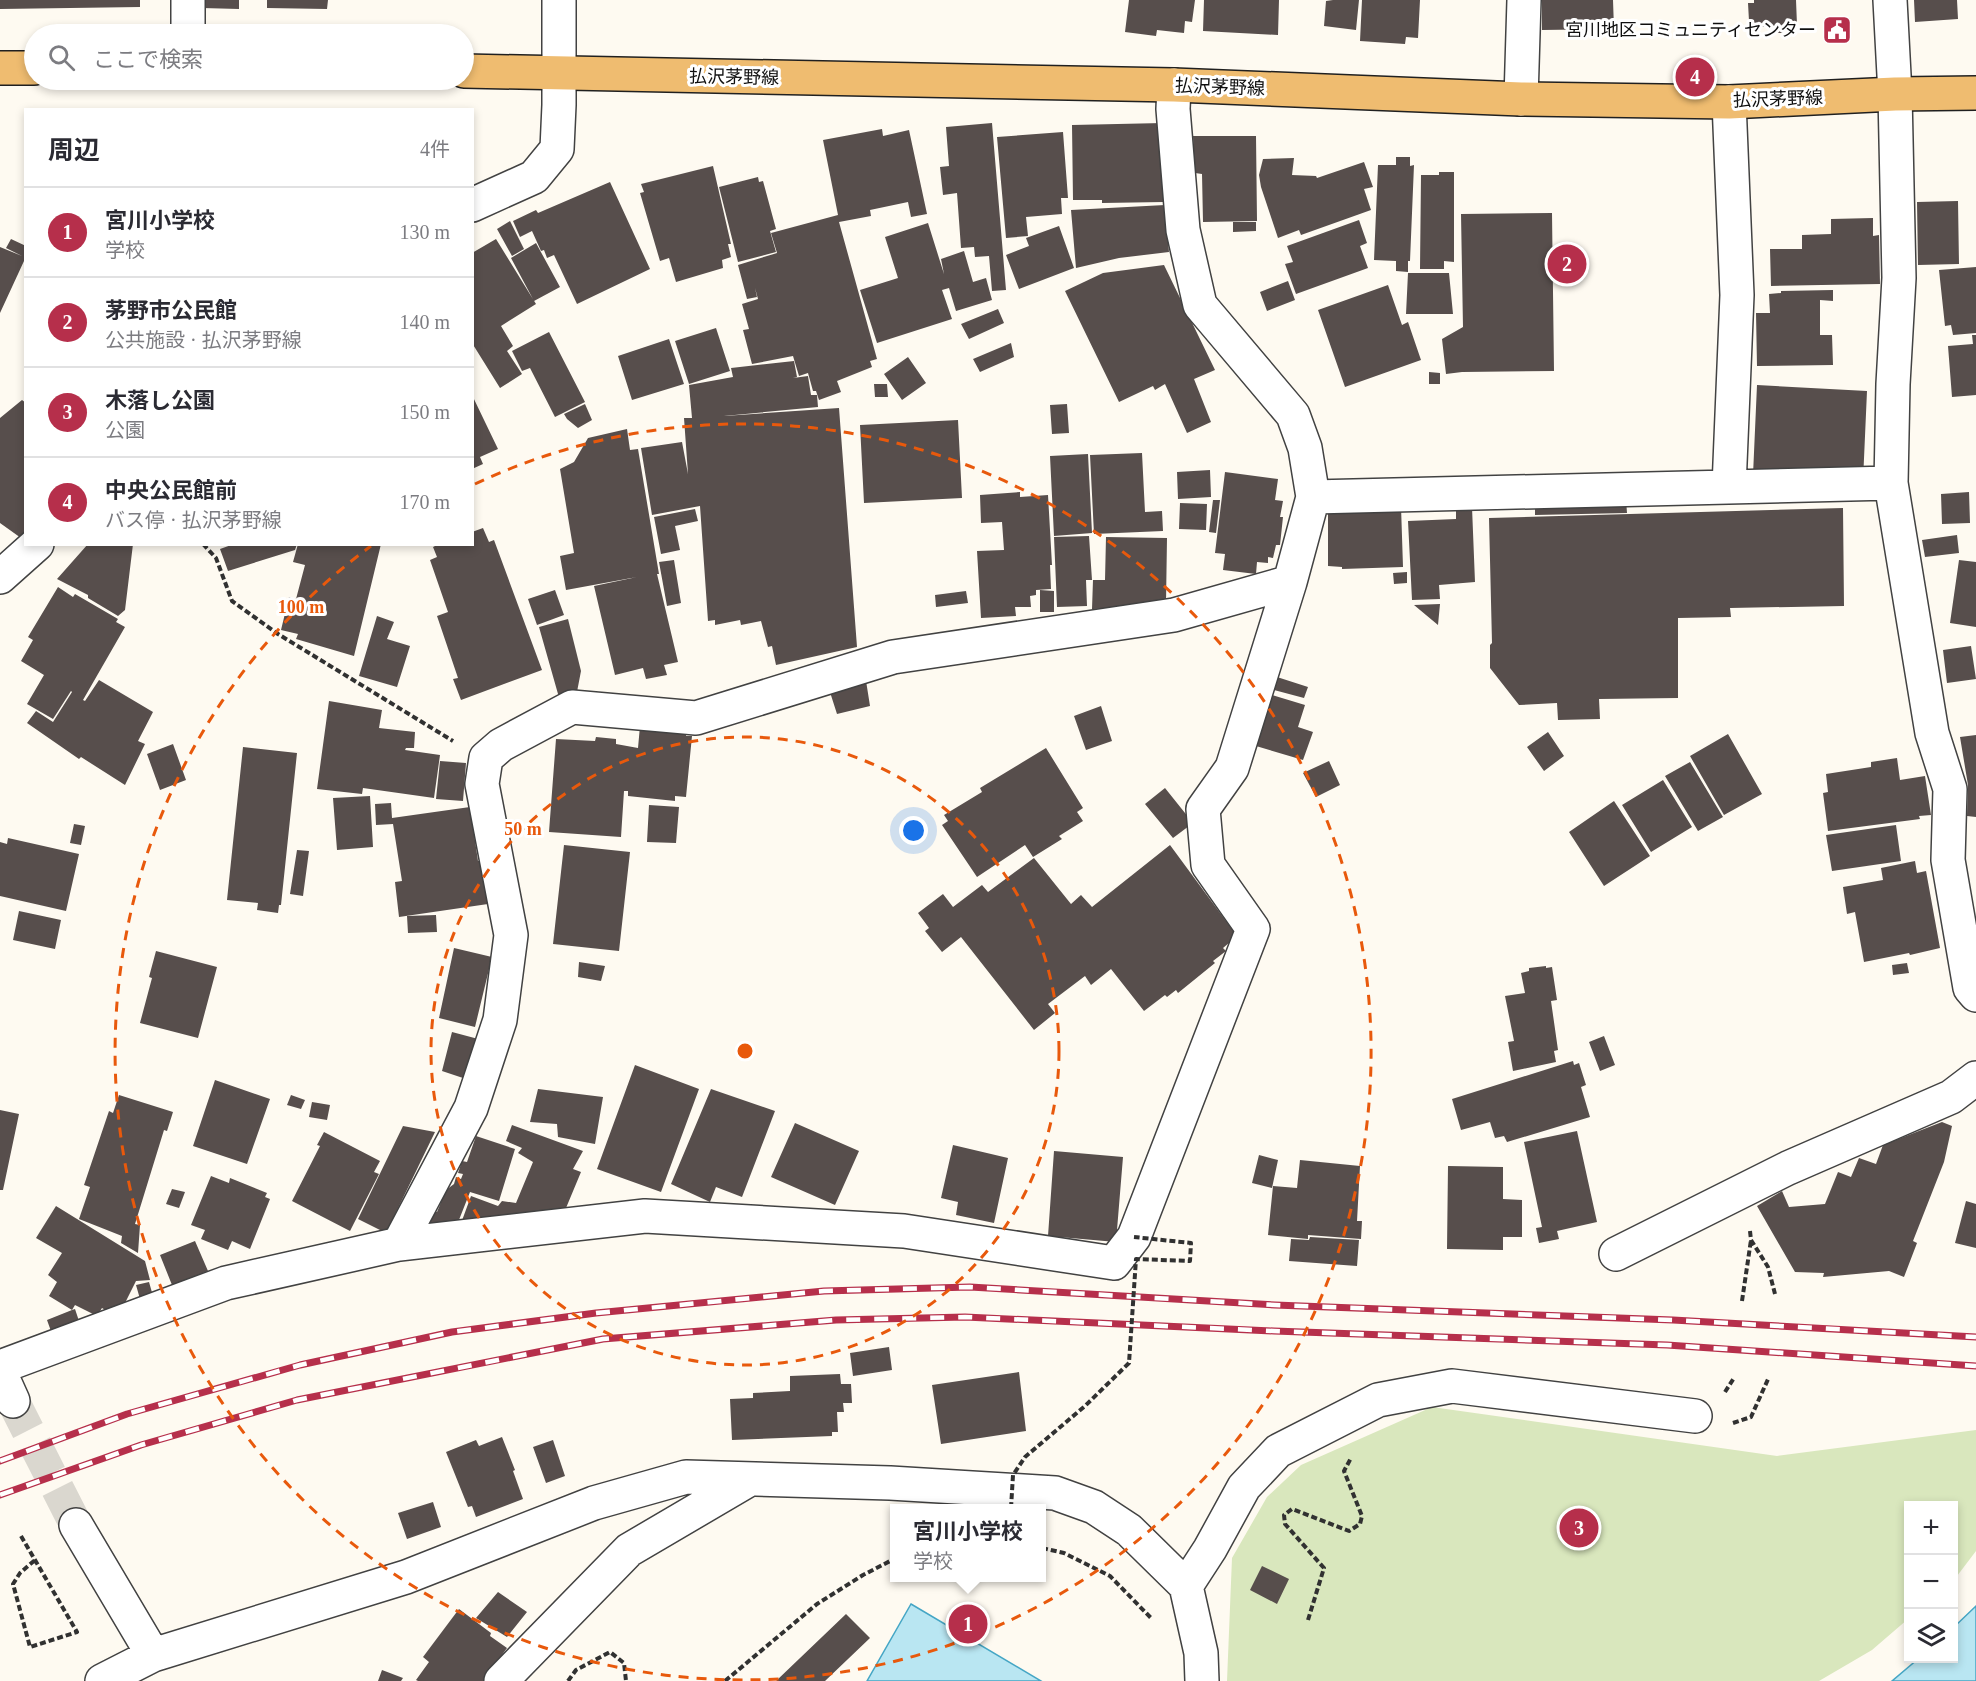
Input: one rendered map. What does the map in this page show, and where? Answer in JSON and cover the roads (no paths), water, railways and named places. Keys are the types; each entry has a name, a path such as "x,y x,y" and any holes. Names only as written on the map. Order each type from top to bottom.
{"main road":[{"path":"0,68 24,68"},
{"name":"払沢茅野線","path":"474,71 1174,85 1521,99 1730,102 1895,94 1976,93"}],"street":[{"path":"188,0 188,24"},
{"path":"474,205 534,177 556,149 559,0"},
{"path":"1521,99 1524,0"},
{"path":"1890,0 1895,94 1899,278 1893,384 1891,483 1932,733 1950,789 1948,860 1970,988 1976,995"},
{"path":"0,1367 226,1283 399,1244 645,1216 904,1231 1114,1263 1134,1237 1253,929 1208,865 1203,809 1232,768 1290,582 1313,497 1305,448 1293,415 1200,305 1183,230 1173,109 1174,85"},
{"path":"1729,487 1737,295 1730,102"},
{"path":"1313,497 1891,483"},
{"path":"0,576 35,546"},
{"path":"399,1244 471,1108 500,1020 511,935 482,784 486,759 501,745 572,707 696,718 893,657 1174,615 1290,582"},
{"path":"1616,1254 1788,1168 1951,1097 1976,1078"},
{"path":"1186,1586 1210,1549 1244,1487 1278,1451 1378,1400 1452,1386 1695,1416"},
{"path":"102,1681 153,1655 406,1577 594,1503 686,1477 878,1482 1055,1493 1094,1508 1130,1530 1186,1586 1201,1653 1202,1681"},
{"path":"501,1681 629,1550 750,1479"},
{"path":"76,1525 153,1655"}],"water":[{"path":"911,1604 1041,1681 867,1681"},
{"path":"1976,1606 1976,1681 1892,1681 1913,1663 1958,1663 1958,1623"}],"tunnel":[{"path":"13,1401 76,1525"}],"railway":[{"path":"0,1461 127,1414 300,1365 452,1332 596,1313 824,1291 970,1287 1275,1305 1673,1320 1976,1337"},
{"path":"0,1495 141,1445 297,1400 603,1339 836,1320 965,1317 1667,1345 1976,1366"}],"place":[{"name":"宮川地区コミュニティセンター","path":"1837,30"},
{"name":"中央公民館前","path":"1695,77"},
{"name":"茅野市公民館","path":"1567,264"},
{"name":"木落し公園","path":"1579,1528"},
{"name":"宮川小学校","path":"968,1624"}]}
